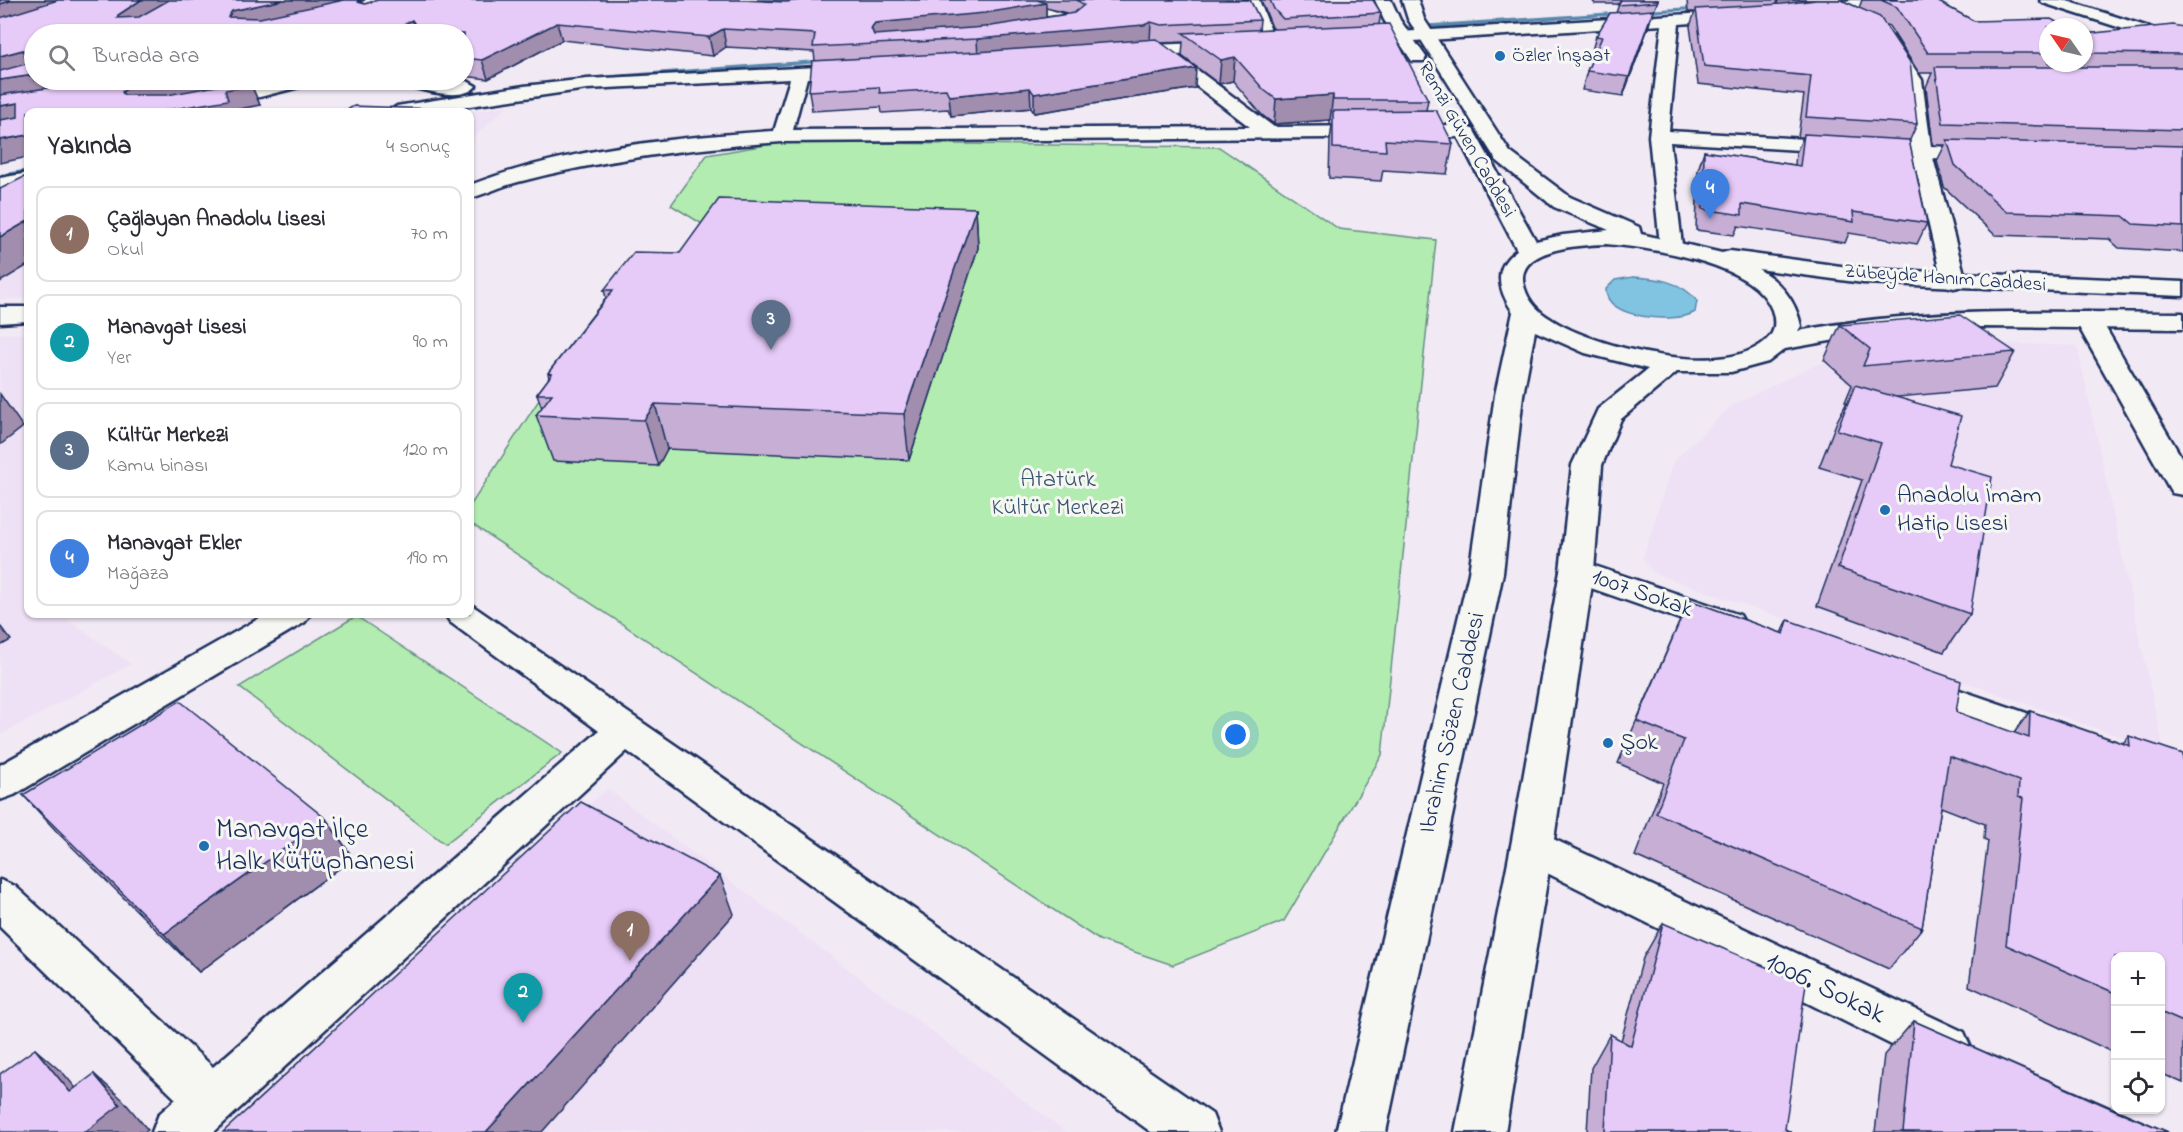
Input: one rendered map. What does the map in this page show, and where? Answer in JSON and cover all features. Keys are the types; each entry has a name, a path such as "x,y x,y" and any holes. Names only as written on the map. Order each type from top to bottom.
{"street":[{"path":"952,0 1038,10 1100,34 1160,50 1269,132"},
{"path":"1251,0 1264,41"},
{"name":"Remzi Güven Caddesi","path":"1383,0 1399,30 1465,130 1530,252"},
{"name":"Remzi Güven Caddesi","path":"1410,0 1422,28 1503,156 1562,202 1662,243"},
{"path":"1788,13 1888,0"},
{"path":"2048,0 2183,43"},
{"path":"1834,8 1881,30 1913,80 1922,153 1954,281"},
{"path":"1346,40 1422,28 1754,15"},
{"path":"1662,243 1659,136 1671,20"},
{"path":"1034,28 1077,24"},
{"path":"1062,40 1100,34 1264,41"},
{"path":"1110,52 1264,41"},
{"path":"474,84 639,64"},
{"path":"421,108 524,91 587,84 871,69"},
{"path":"782,136 800,73"},
{"path":"1913,80 1936,80"},
{"path":"245,90 248,93"},
{"path":"165,108 261,90"},
{"path":"474,190 510,177 600,158 693,142 782,136 1465,130"},
{"path":"1659,136 1922,153 2005,155"},
{"path":"0,184 24,180"},
{"path":"1526,311 1513,294 1509,278 1515,263 1530,252 1551,243 1576,238 1606,237 1662,243 1708,255 1767,287 1783,306 1788,326 1779,343"},
{"name":"Zübeyde Hanım Caddesi","path":"1708,255 1863,276 2183,289"},
{"name":"Zübeyde Hanım Caddesi","path":"1526,311 1552,330 1600,351 1669,365 1716,365 1754,357 1779,343 1835,329 1951,319 2183,321"},
{"name":"Ibrahim Sözen Caddesi","path":"1361,1132 1486,573 1509,395 1526,311"},
{"path":"0,315 24,314"},
{"path":"2088,320 2183,486"},
{"path":"1480,1132 1532,846 1577,571 1587,465 1608,415 1669,365"},
{"name":"1007 Sokak","path":"1577,571 1756,633"},
{"path":"0,784 286,618"},
{"path":"468,618 1194,1132"},
{"path":"1880,676 2093,751"},
{"path":"177,1132 626,729"},
{"name":"1006. Sokak","path":"1532,846 1980,1065"},
{"path":"0,899 213,1100"}],"shaded area":[{"path":"507,106 474,136 474,111"},
{"path":"24,186 24,298 0,299 0,190"},
{"path":"0,334 24,334 24,618 65,618 131,664 0,735"},
{"name":"Anadolu İmam Hatip Lisesi","path":"1954,342 2077,346 2164,752 1654,573 1643,559 1673,462 1731,406 1815,365"},
{"path":"607,789 1066,1132 239,1132"}],"green space":[{"name":"Atatürk Kültür Merkezi","path":"784,142 1219,147 1339,229 1436,240 1382,755 1284,921 1173,965 1099,940 474,526 474,500 595,314 727,239 671,205 707,155"},
{"path":"353,618 359,618 562,753 445,844 239,687"}],"water":[{"path":"1633,277 1668,282 1684,289 1697,301 1695,312 1686,316 1658,318 1628,313 1616,307 1608,299 1606,289 1615,280"}],"building":[{"path":"0,0 13,0 0,4"},
{"path":"58,0 141,0 117,18 139,17 169,0 283,0 232,11 228,17 260,18 344,0 357,0 365,4 378,0 786,2 803,0 1037,0 1046,3 985,13 875,23 871,28 874,35 985,27 1074,13 1084,5 1077,0 1250,0 1260,20 1161,25 1151,22 1144,25 977,39 813,47 815,34 723,29 709,37 557,23 482,60 474,59 474,24 415,24 412,20 404,24 24,24 24,53 23,50 0,56 0,18"},
{"path":"1270,0 1373,0 1381,13 1283,19"},
{"path":"1621,0 1658,0 1657,2 1618,5"},
{"path":"1841,0 1880,17 1910,62 1917,124 1806,117 1811,76 1704,66 1696,9"},
{"path":"1881,0 1935,0 1974,21 2039,19 2039,53 1928,53 1897,7"},
{"path":"1653,10 1629,77 1587,71 1602,37 1596,36 1610,13"},
{"path":"1389,24 1428,100 1333,100 1333,95 1276,99 1264,90 1235,57 1221,60 1183,33"},
{"path":"2173,25 2183,27 2183,54 2093,53 2093,33"},
{"path":"1156,39 1196,68 1034,94 1030,88 949,96 946,89 880,93 879,87 809,91 812,61"},
{"path":"24,65 24,76 0,80 0,71"},
{"path":"1935,67 2039,67 2039,72 2093,72 2093,67 2183,67 2183,130 1943,123"},
{"path":"34,90 125,90 122,92 124,95 167,95 194,90 225,90 228,100 180,108 24,108 24,136 0,140 0,120 18,117 18,103 0,106 0,95"},
{"path":"354,106 407,108 350,108"},
{"path":"1436,110 1453,144 1385,140 1386,151 1333,148 1333,111"},
{"path":"1804,134 1909,140 1927,223 1853,212 1854,222 1742,204 1742,215 1703,209 1704,151 1800,166"},
{"path":"1947,140 2183,146 2183,227 2133,224 2123,216 2007,212 1955,165"},
{"path":"24,177 24,223 0,237 0,189"},
{"path":"719,199 976,208 904,414 655,404 644,420 536,415 552,394 537,394 552,374 548,373 613,290 604,290 634,252 680,253"},
{"path":"1960,315 2015,352 1863,366 1870,349 1840,325"},
{"path":"1855,385 1961,416 1948,464 1992,477 1970,614 1838,568 1881,443 1837,430"},
{"path":"1689,600 1784,634 1788,620 1961,681 1956,712 2029,738 2030,711 2130,746 2129,736 2183,754 2183,1022 2165,1014 2165,952 2111,952 2111,991 2006,945 2023,798 2018,797 2019,781 1949,756 1922,928 1656,813 1684,740 1637,721"},
{"name":"Manavgat İlçe Halk Kütüphanesi","path":"180,701 326,819 164,934 23,795"},
{"path":"581,802 720,876 486,1132 223,1132"},
{"path":"1663,923 1806,984 1785,1129 1790,1132 1605,1132 1610,1034 1631,1046"},
{"path":"1914,1021 2111,1108 2111,1114 2125,1114 2168,1132 1903,1132"},
{"path":"35,1049 70,1092 94,1074 120,1105 85,1132 0,1132 0,1074"}],"waterway":[{"path":"1387,29 1706,8"},
{"path":"512,88 599,78 830,61"},
{"path":"0,177 24,173"}],"place":[{"name":"Özler İnşaat","path":"1500,56"},
{"name":"Manavgat Ekler","path":"1710,219"},
{"name":"Kültür Merkezi","path":"771,350"},
{"name":"Anadolu İmam Hatip Lisesi","path":"1885,510"},
{"name":"Şok","path":"1608,743"},
{"name":"Manavgat İlçe Halk Kütüphanesi","path":"204,846"},
{"name":"Çağlayan Anadolu Lisesi","path":"630,961"},
{"name":"Manavgat Lisesi","path":"523,1023"}]}
